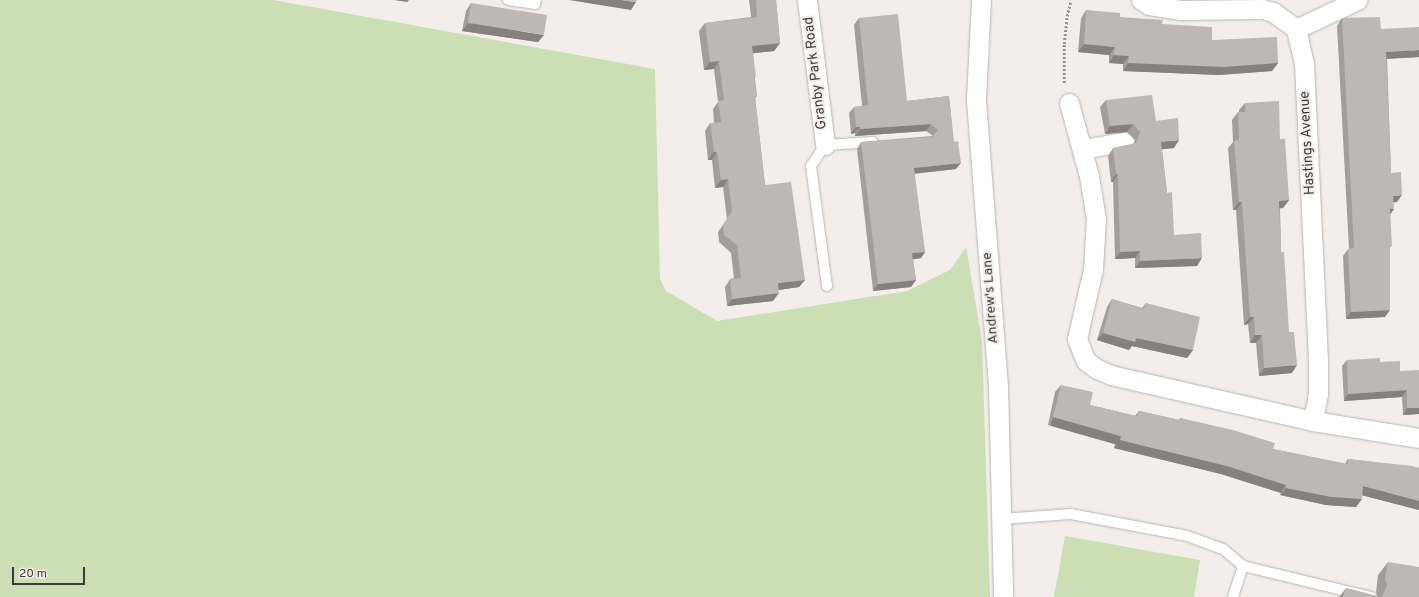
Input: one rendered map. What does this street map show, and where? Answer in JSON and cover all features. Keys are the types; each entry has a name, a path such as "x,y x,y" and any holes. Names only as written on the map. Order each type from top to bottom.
{"street":[{"name":"Granby Park Road","path":"807,0 825,145"},
{"name":"Andrew's Lane","path":"981,0 976,100 998,386 1003,597"},
{"path":"1141,0 1149,5 1180,10 1262,9 1273,12 1296,29 1353,0 1357,0"},
{"name":"Hastings Avenue","path":"1296,29 1304,63 1317,346 1318,393 1313,420"},
{"path":"1069,103 1094,197 1096,219 1093,269 1077,339 1086,360 1111,375 1313,420 1419,438"},
{"path":"1082,149 1124,142"}],"lane":[{"path":"508,0 535,4 536,0"},
{"path":"827,286 811,166 825,145 888,140"},
{"path":"1001,519 1071,514 1187,536 1223,548 1243,566 1371,597"},
{"path":"1232,597 1243,566"}],"path":[{"path":"1069,103 1065,96 1063,71 1067,16 1072,0"}],"green space":[{"path":"0,0 273,0 655,69 660,279 666,291 717,321 907,291 950,270 966,247 982,341 990,597 0,597"},
{"path":"1065,536 1200,560 1194,597 1054,597"}],"building":[{"path":"621,0 637,0 636,2"},
{"path":"756,0 776,0 780,43 752,46 756,77 754,77 757,96 755,96 765,185 791,182 805,280 778,283 779,293 732,299 730,279 741,278 737,245 724,235 723,225 732,211 728,179 721,180 717,152 714,152 710,123 721,122 718,101 724,100 719,61 710,62 705,23 757,17"},
{"path":"471,3 547,15 544,35 468,23"},
{"path":"1086,10 1120,13 1120,17 1163,20 1162,24 1212,27 1212,40 1277,37 1278,63 1224,67 1128,63 1129,56 1114,55 1115,47 1084,44"},
{"path":"898,14 907,101 949,96 954,142 958,141 961,163 914,168 925,252 912,253 916,280 878,284 861,142 932,137 938,130 931,124 860,129 860,127 856,127 854,107 868,105 859,18"},
{"path":"1380,17 1381,29 1419,27 1419,50 1386,52 1391,173 1401,172 1402,195 1393,196 1394,209 1390,209 1392,246 1390,247 1390,310 1351,312 1348,249 1354,248 1342,18"},
{"path":"1152,95 1156,121 1178,118 1179,140 1161,142 1167,193 1172,192 1174,235 1201,233 1202,258 1140,261 1140,251 1120,252 1118,174 1116,174 1113,148 1136,143 1140,132 1133,124 1110,126 1106,100"},
{"path":"1279,101 1280,139 1285,139 1289,200 1279,201 1281,252 1284,252 1289,332 1294,332 1297,365 1264,368 1262,335 1255,335 1254,317 1250,317 1242,202 1239,202 1234,141 1239,140 1238,112 1245,112 1245,103"},
{"path":"1112,299 1144,309 1146,303 1200,317 1193,350 1136,338 1135,342 1103,333"},
{"path":"1380,358 1380,362 1400,361 1400,371 1419,370 1419,408 1407,408 1407,390 1348,394 1347,360"},
{"path":"1061,385 1093,392 1090,405 1137,416 1139,411 1180,420 1180,418 1233,430 1275,443 1273,449 1348,464 1348,459 1413,466 1419,468 1419,501 1363,486 1362,499 1331,497 1286,488 1286,485 1227,466 1120,440 1121,436 1053,417"},
{"path":"1388,562 1419,567 1419,597 1382,597 1387,585 1385,579"},
{"path":"1346,588 1380,597 1343,597"}]}
